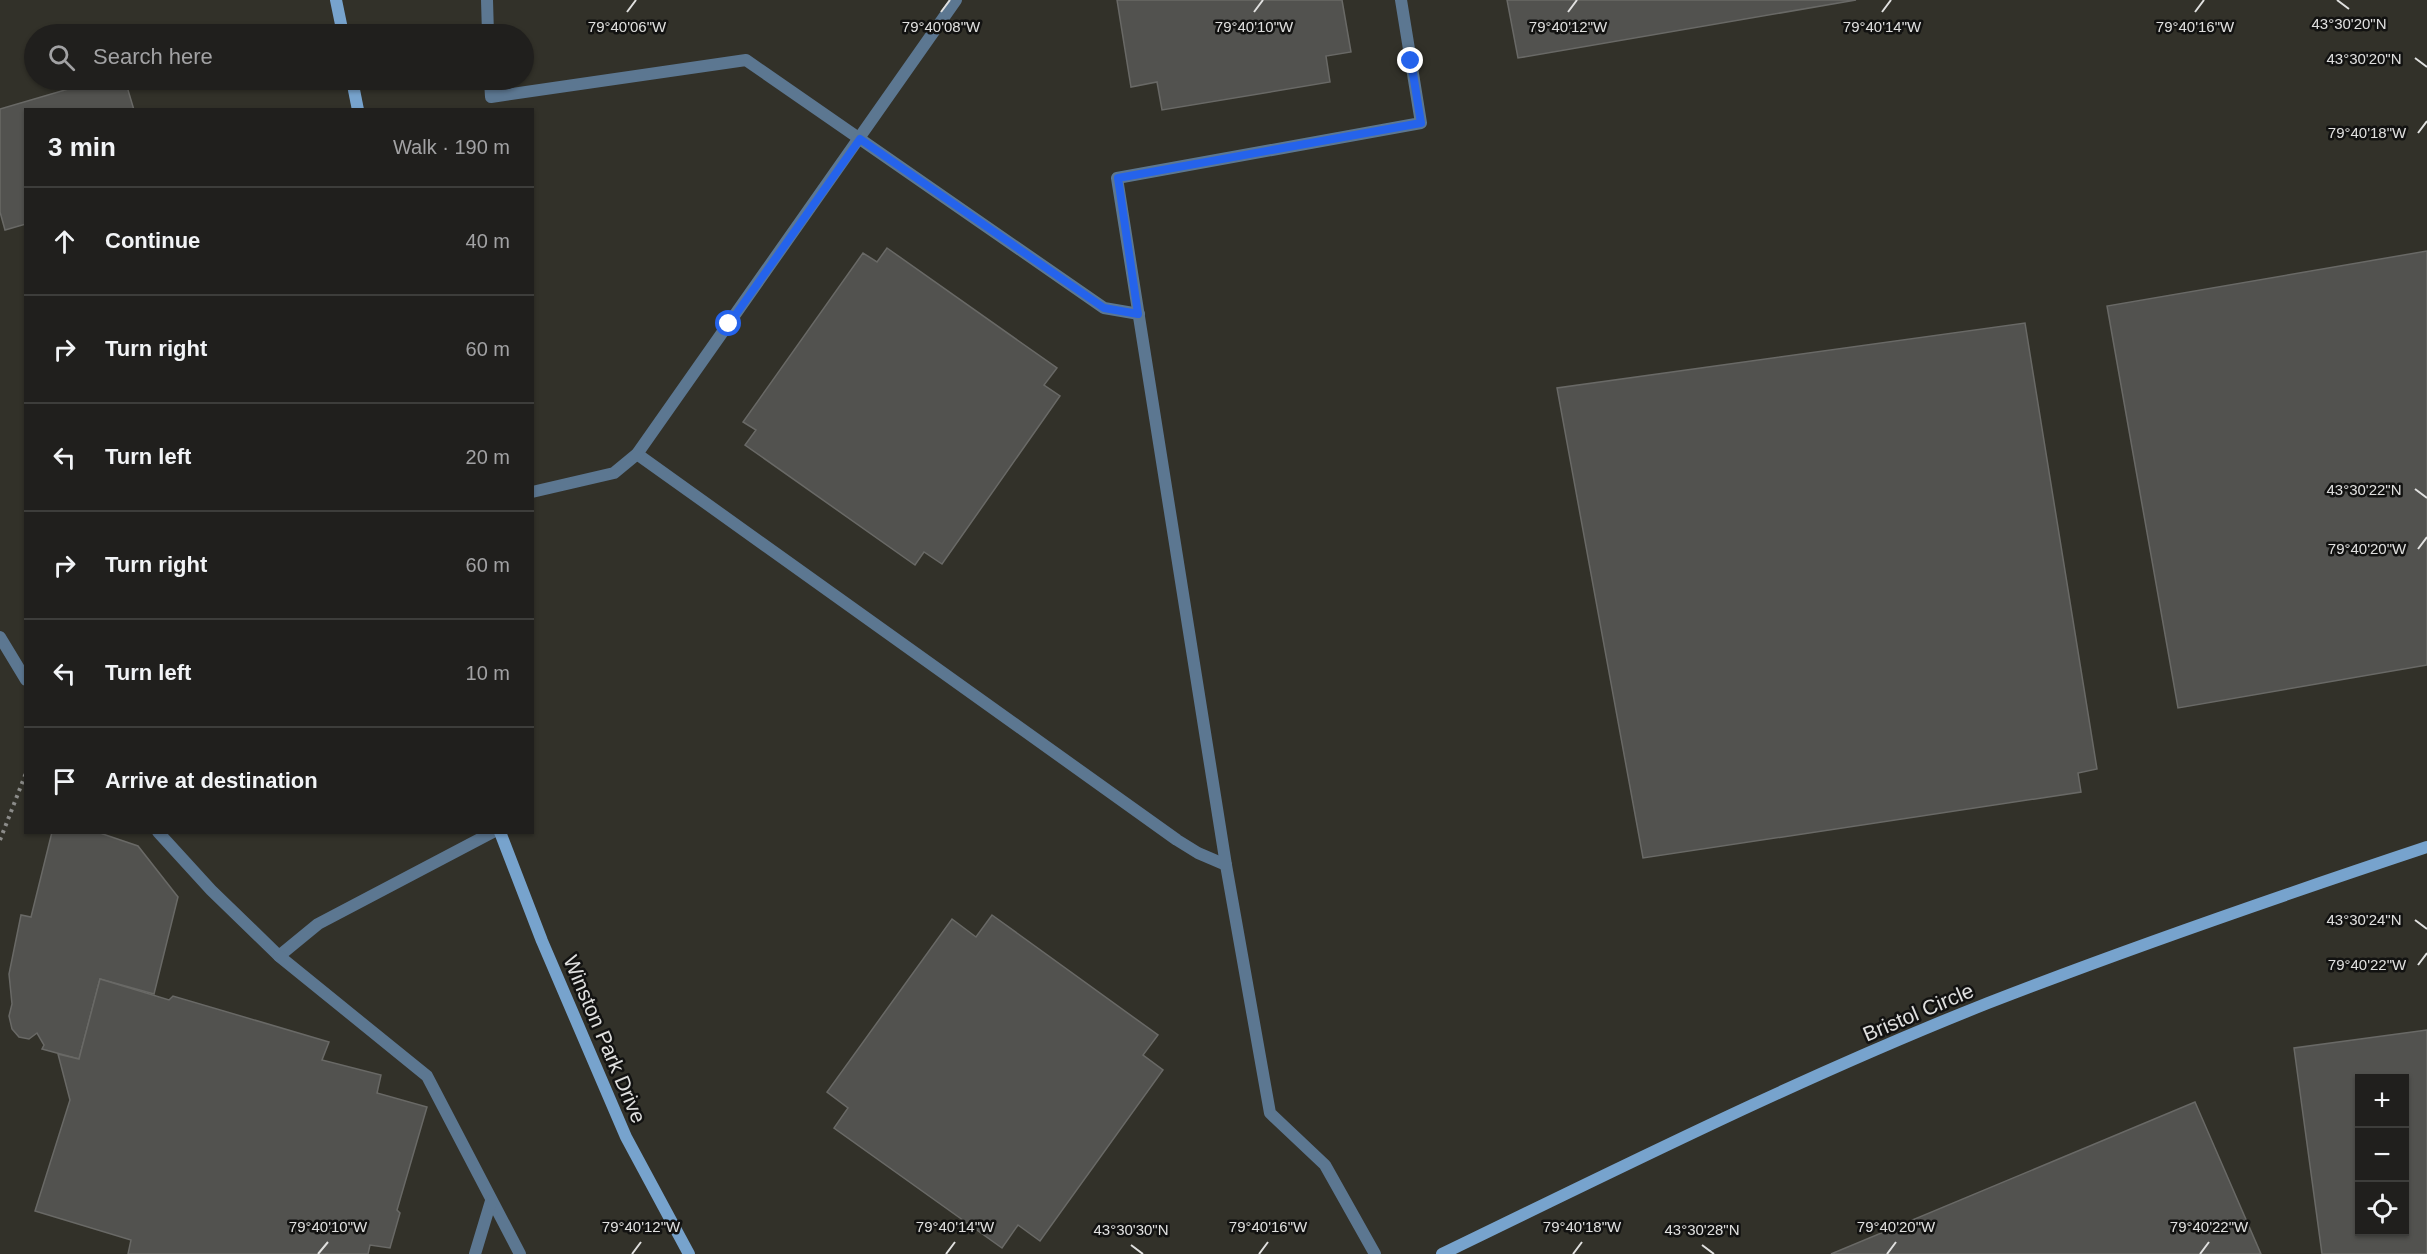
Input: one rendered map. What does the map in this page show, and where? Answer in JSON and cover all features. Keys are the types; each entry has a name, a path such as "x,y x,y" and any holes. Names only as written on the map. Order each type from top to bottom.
{"street":[{"path":"336,0 341,24"},
{"path":"354,90 358,108"},
{"name":"Winston Park Drive","path":"501,834 542,941 626,1137 689,1254"},
{"name":"Bristol Circle","path":"1442,1254 1732,1113 1986,1004 2190,929 2427,847"}],"lane":[{"path":"486,0 487,24"},
{"path":"534,492 614,473 638,454 956,0"},
{"path":"1375,1254 1325,1165 1270,1113 1226,865 1118,178 1421,123 1401,0"},
{"path":"491,90 491,97 746,60 1104,308 1138,314"},
{"path":"638,454 1177,840 1198,853 1226,865"},
{"path":"0,637 24,677"},
{"path":"160,834 211,890 279,956 427,1076 490,1201 520,1254"},
{"path":"279,956 318,924 489,834"},
{"path":"475,1254 490,1201"}],"path":[{"path":"0,840 24,778"}],"shaded area":[{"path":"0,0 2427,0 2427,1254 0,1254"}],"building":[{"path":"1117,0 1342,0 1351,52 1326,56 1330,82 1162,110 1157,82 1131,87"},
{"path":"1507,0 1856,0 1518,58"},
{"path":"65,90 128,90 133,108 24,108 24,225 5,230 0,212 0,109"},
{"path":"887,248 1057,368 1044,385 1060,396 942,564 924,552 915,565 745,445 756,430 743,422 863,253 877,262"},
{"path":"2427,251 2427,665 2178,708 2107,306"},
{"path":"2025,323 2097,769 2078,773 2081,792 1643,858 1557,388"},
{"path":"52,834 103,834 138,846 178,897 154,994 100,979 79,1059 42,1049 44,1045 37,1033 29,1039 19,1037 12,1029 9,1016 12,1004 9,974 21,915 31,917"},
{"path":"992,915 1158,1035 1143,1055 1163,1070 1040,1241 1018,1225 1002,1248 834,1128 848,1108 827,1092 952,919 976,937"},
{"path":"100,979 169,1000 173,996 329,1042 322,1060 381,1075 377,1093 427,1107 397,1210 400,1213 390,1248 370,1245 368,1254 128,1254 131,1240 35,1211 70,1100 58,1054 79,1059"},
{"path":"2427,1030 2427,1254 2322,1254 2294,1048"},
{"path":"2195,1102 2261,1254 1831,1254"}],"route":[{"path":"729,324 860,139 1104,308 1138,314 1118,178 1421,123 1411,61"}]}
